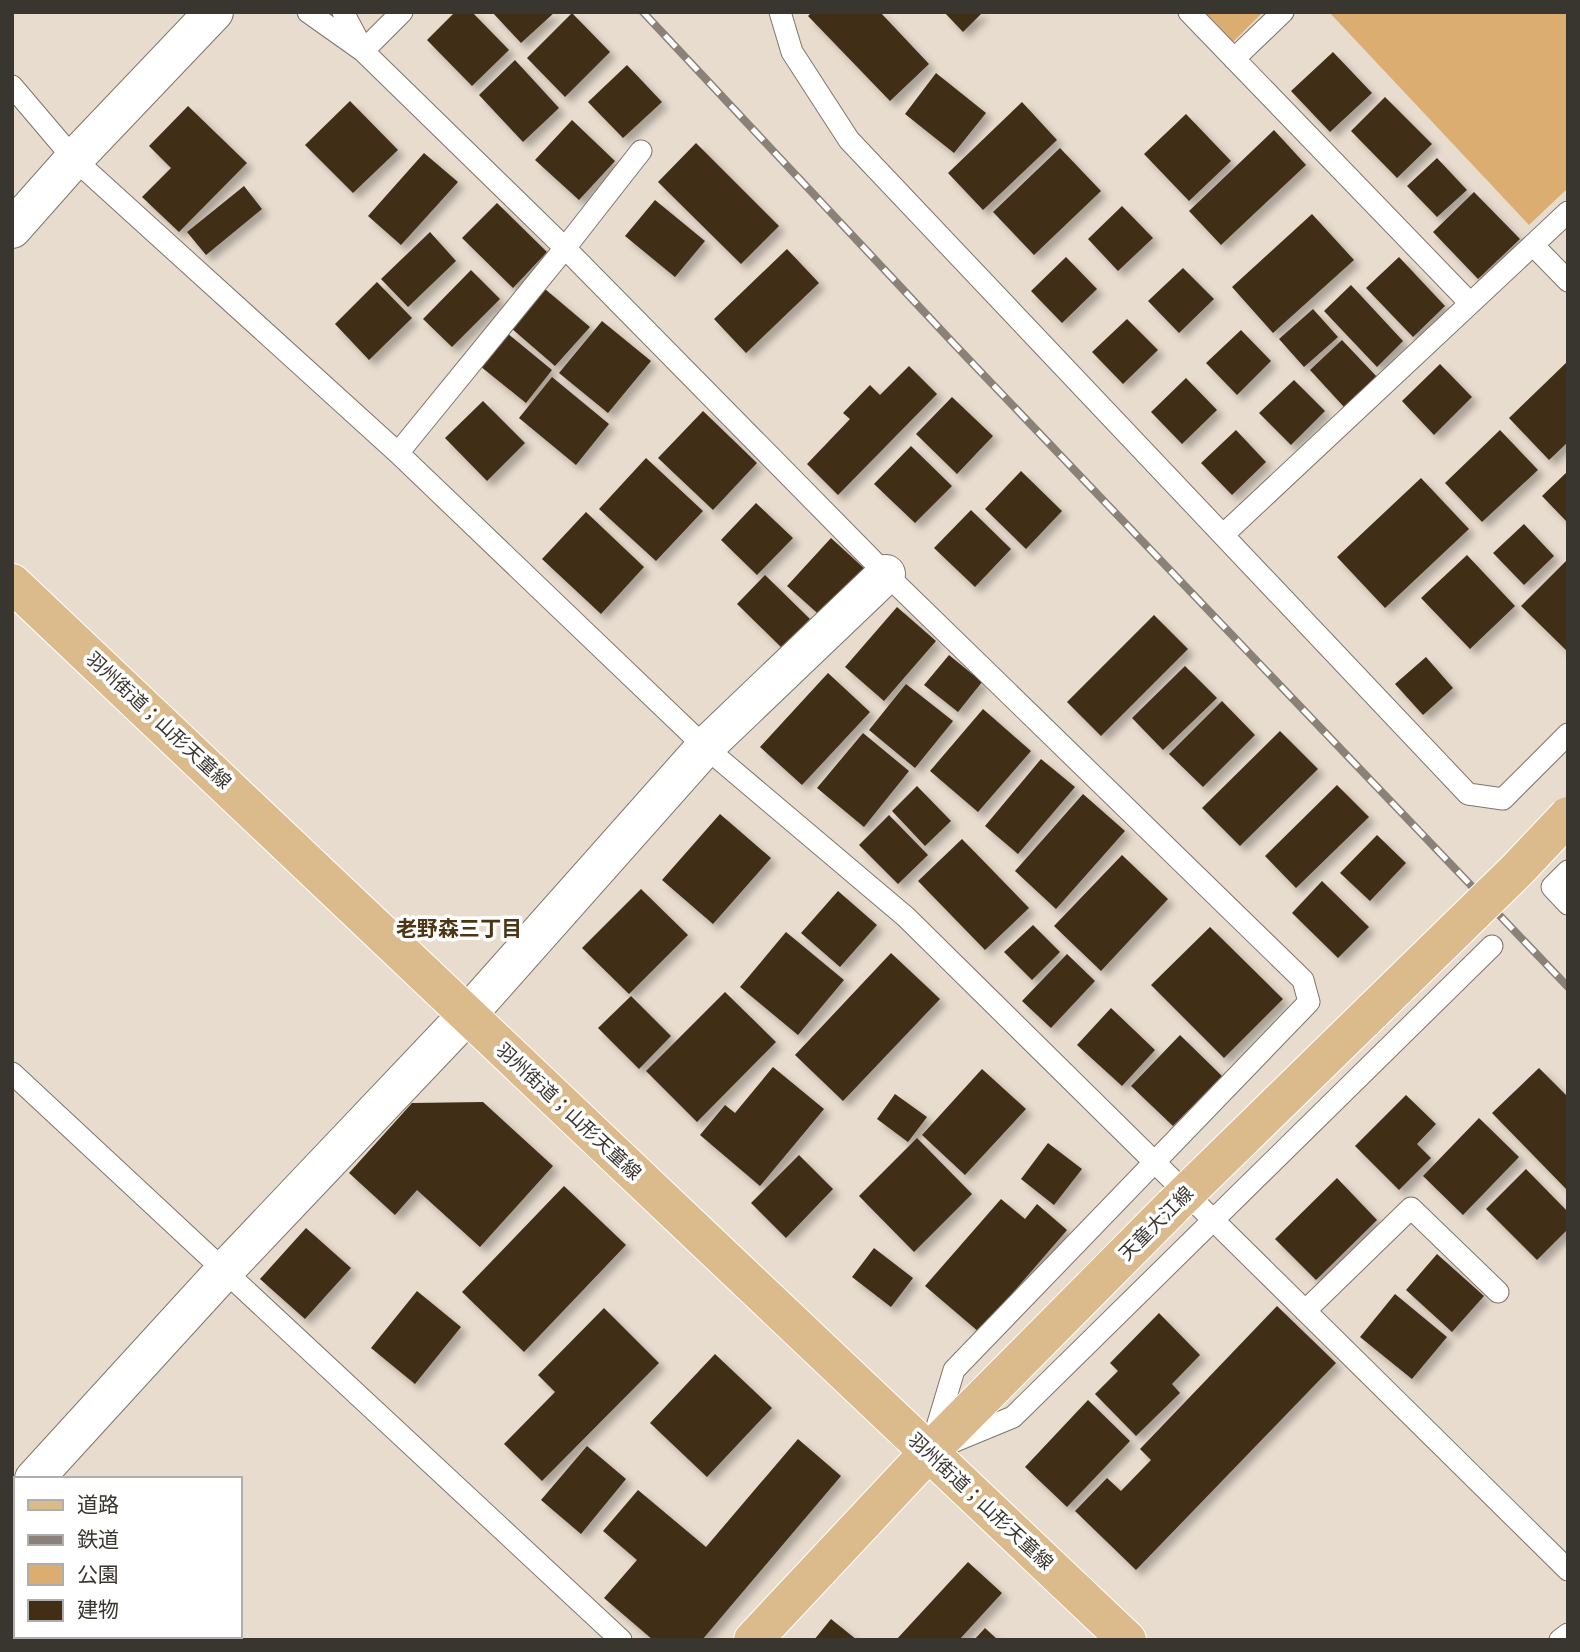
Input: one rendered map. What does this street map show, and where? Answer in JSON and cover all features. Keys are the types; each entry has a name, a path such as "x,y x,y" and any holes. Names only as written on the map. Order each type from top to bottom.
{"main road":[{"name":"羽州街道；山形天童線","path":"12,583 1127,1640"},
{"name":"天童大江線","path":"753,1640 929,1452 1172,1206 1518,869 1568,816"}],"street":[{"path":"12,229 74,159 214,12"},
{"path":"36,1477 225,1270 467,1014 705,747 886,574"}],"lane":[{"path":"308,12 363,51 565,248 886,574 1303,980 1309,1002 954,1370 929,1452"},
{"path":"343,12 363,51"},
{"path":"363,51 402,12"},
{"path":"780,12 792,52 849,141 1468,794 1503,799 1568,734"},
{"path":"1189,12 1470,303"},
{"path":"1234,59 1283,12"},
{"path":"12,86 74,159 398,453 705,747 906,917 1568,1570"},
{"path":"398,453 641,151"},
{"path":"1224,534 1568,212"},
{"path":"1533,245 1568,281"},
{"path":"1568,871 1552,887 1568,904"},
{"path":"929,1452 1013,1417 1492,946"},
{"path":"12,1073 621,1640"},
{"path":"1305,1311 1411,1208 1498,1292"},
{"path":"1560,1640 1568,1634"}],"green space":[{"path":"1205,12 1263,12 1233,42"},
{"path":"1329,12 1568,12 1568,188 1529,225"}],"building":[{"path":"455,12 472,12 509,50 472,86 427,40"},
{"path":"492,12 555,12 521,43"},
{"path":"812,12 880,12 929,64 890,101 808,16"},
{"path":"944,12 983,12 963,32"},
{"path":"572,13 610,52 565,97 527,58"},
{"path":"1333,52 1372,93 1330,132 1291,91"},
{"path":"515,60 559,108 523,142 479,95"},
{"path":"627,65 662,102 623,138 588,102"},
{"path":"936,73 986,113 954,153 905,114"},
{"path":"1385,97 1432,144 1397,178 1351,131"},
{"path":"350,101 398,150 353,193 305,145"},
{"path":"1022,102 1057,140 983,210 948,173"},
{"path":"188,106 247,163 179,232 142,197 171,168 149,146"},
{"path":"1186,114 1231,161 1189,201 1144,154"},
{"path":"572,120 615,161 579,200 535,160"},
{"path":"1274,130 1306,165 1221,245 1189,211"},
{"path":"696,143 779,226 741,264 658,182"},
{"path":"1060,148 1101,191 1034,255 993,212"},
{"path":"424,153 458,182 401,245 368,216"},
{"path":"1437,158 1467,190 1437,217 1407,186"},
{"path":"244,186 262,209 206,255 187,232"},
{"path":"1474,192 1520,239 1478,279 1433,232"},
{"path":"655,200 705,241 675,277 625,236"},
{"path":"497,203 547,252 513,288 462,238"},
{"path":"1122,206 1153,238 1118,271 1088,239"},
{"path":"1312,214 1354,260 1273,333 1232,287"},
{"path":"430,232 456,261 408,307 381,279"},
{"path":"787,249 819,283 746,353 714,319"},
{"path":"1066,257 1097,289 1062,323 1031,291"},
{"path":"1399,257 1445,306 1413,337 1366,288"},
{"path":"1183,268 1214,299 1179,333 1148,301"},
{"path":"471,270 500,299 452,347 423,319"},
{"path":"377,282 412,318 369,360 335,324"},
{"path":"1351,285 1403,341 1377,367 1324,311"},
{"path":"545,289 590,327 555,366 511,328"},
{"path":"1313,309 1338,337 1304,367 1279,339"},
{"path":"1127,319 1158,350 1123,384 1092,352"},
{"path":"602,321 651,361 608,413 559,373"},
{"path":"1241,330 1271,361 1237,395 1206,363"},
{"path":"507,333 552,370 526,403 480,366"},
{"path":"1342,340 1377,377 1344,407 1310,370"},
{"path":"1568,361 1568,442 1549,460 1509,418"},
{"path":"1440,364 1472,397 1434,435 1402,401"},
{"path":"909,366 937,394 838,495 807,464 850,419 843,413 870,385 880,395"},
{"path":"552,377 609,424 576,465 519,418"},
{"path":"1186,378 1217,410 1182,444 1151,412"},
{"path":"1294,380 1325,411 1291,445 1259,413"},
{"path":"952,397 993,436 957,474 916,434"},
{"path":"483,401 525,443 487,481 445,438"},
{"path":"703,411 757,463 713,510 658,458"},
{"path":"1236,430 1266,462 1232,495 1201,463"},
{"path":"1500,430 1538,470 1482,522 1445,483"},
{"path":"911,446 952,486 915,523 874,484"},
{"path":"646,458 703,511 656,561 599,509"},
{"path":"1021,471 1062,511 1026,549 985,509"},
{"path":"1568,471 1568,523 1542,496"},
{"path":"1421,478 1469,529 1385,608 1337,557"},
{"path":"756,503 793,538 757,575 721,540"},
{"path":"971,510 1011,549 975,587 934,548"},
{"path":"586,512 644,567 601,614 542,559"},
{"path":"1524,524 1554,556 1524,585 1493,553"},
{"path":"831,538 867,571 824,619 787,586"},
{"path":"1467,555 1515,606 1470,649 1421,598"},
{"path":"1568,559 1568,652 1521,606"},
{"path":"765,575 810,619 781,647 737,604"},
{"path":"897,607 936,641 884,701 845,667"},
{"path":"1154,615 1188,649 1101,736 1067,702"},
{"path":"949,655 982,682 958,712 924,685"},
{"path":"1426,657 1453,688 1423,715 1395,684"},
{"path":"1185,666 1217,698 1163,750 1132,718"},
{"path":"828,673 870,712 802,785 760,747"},
{"path":"906,684 953,721 915,768 869,730"},
{"path":"1222,701 1255,735 1203,787 1169,754"},
{"path":"983,709 1031,751 978,812 930,771"},
{"path":"1280,731 1318,769 1240,846 1202,808"},
{"path":"863,733 909,771 864,827 817,788"},
{"path":"1041,759 1075,787 1018,854 985,826"},
{"path":"1337,785 1369,817 1296,888 1265,856"},
{"path":"917,786 951,821 925,846 892,811"},
{"path":"1083,794 1125,831 1056,909 1015,871"},
{"path":"720,814 771,858 713,924 662,880"},
{"path":"889,815 928,855 898,884 859,845"},
{"path":"1377,835 1406,863 1370,901 1340,873"},
{"path":"962,839 1029,908 985,950 918,881"},
{"path":"1122,855 1168,899 1101,971 1054,926"},
{"path":"1322,881 1369,927 1338,958 1292,913"},
{"path":"641,889 688,935 629,994 582,948"},
{"path":"838,891 877,925 840,967 801,933"},
{"path":"1033,925 1060,952 1032,980 1004,952"},
{"path":"1210,927 1283,999 1224,1058 1151,985"},
{"path":"786,932 844,980 798,1035 740,987"},
{"path":"891,953 940,999 843,1101 795,1055"},
{"path":"1067,954 1095,981 1051,1028 1022,1001"},
{"path":"725,992 776,1042 697,1122 646,1071"},
{"path":"631,996 671,1036 639,1069 598,1028"},
{"path":"1111,1008 1155,1050 1122,1086 1077,1045"},
{"path":"1180,1035 1222,1076 1173,1126 1131,1086"},
{"path":"773,1067 824,1109 760,1186 700,1135 725,1105 735,1113"},
{"path":"1539,1068 1568,1097 1568,1191 1492,1113"},
{"path":"982,1069 1026,1109 965,1175 922,1135"},
{"path":"895,1094 927,1117 908,1142 877,1119"},
{"path":"1406,1095 1436,1124 1417,1144 1431,1158 1399,1190 1355,1146"},
{"path":"483,1102 553,1166 480,1247 417,1190 395,1215 349,1173 412,1103"},
{"path":"1479,1118 1519,1157 1463,1215 1423,1176"},
{"path":"917,1138 972,1194 914,1252 859,1196"},
{"path":"1048,1143 1082,1169 1054,1205 1021,1179"},
{"path":"799,1155 833,1189 786,1238 751,1203"},
{"path":"1526,1169 1568,1212 1568,1229 1537,1260 1486,1209"},
{"path":"1337,1178 1377,1220 1316,1280 1275,1239"},
{"path":"564,1186 626,1245 524,1352 462,1292"},
{"path":"1001,1199 1025,1219 1037,1204 1067,1230 979,1332 925,1286"},
{"path":"306,1228 351,1268 305,1319 260,1279"},
{"path":"874,1248 913,1278 891,1307 852,1277"},
{"path":"1437,1254 1484,1296 1452,1332 1406,1290"},
{"path":"417,1291 461,1327 415,1384 371,1348"},
{"path":"1395,1294 1447,1337 1412,1379 1360,1337"},
{"path":"1277,1306 1336,1363 1136,1570 1075,1511 1107,1478 1121,1491 1151,1460 1140,1449"},
{"path":"604,1308 659,1363 542,1481 504,1444 555,1392 538,1375"},
{"path":"1159,1313 1200,1355 1172,1384 1180,1393 1136,1436 1095,1394 1118,1371 1110,1363"},
{"path":"715,1354 772,1408 707,1477 650,1423"},
{"path":"1088,1400 1130,1441 1067,1507 1025,1467"},
{"path":"798,1439 841,1476 702,1640 653,1640 604,1598 637,1560 603,1531 638,1490 706,1547"},
{"path":"587,1446 626,1479 581,1534 541,1500"},
{"path":"968,1562 1002,1593 959,1640 896,1640"},
{"path":"831,1619 857,1640 814,1640"},
{"path":"985,1628 998,1640 974,1640"}],"railway":[{"path":"643,12 956,346 1568,987"}],"district":[{"name":"老野森三丁目","path":"459,929"}]}
